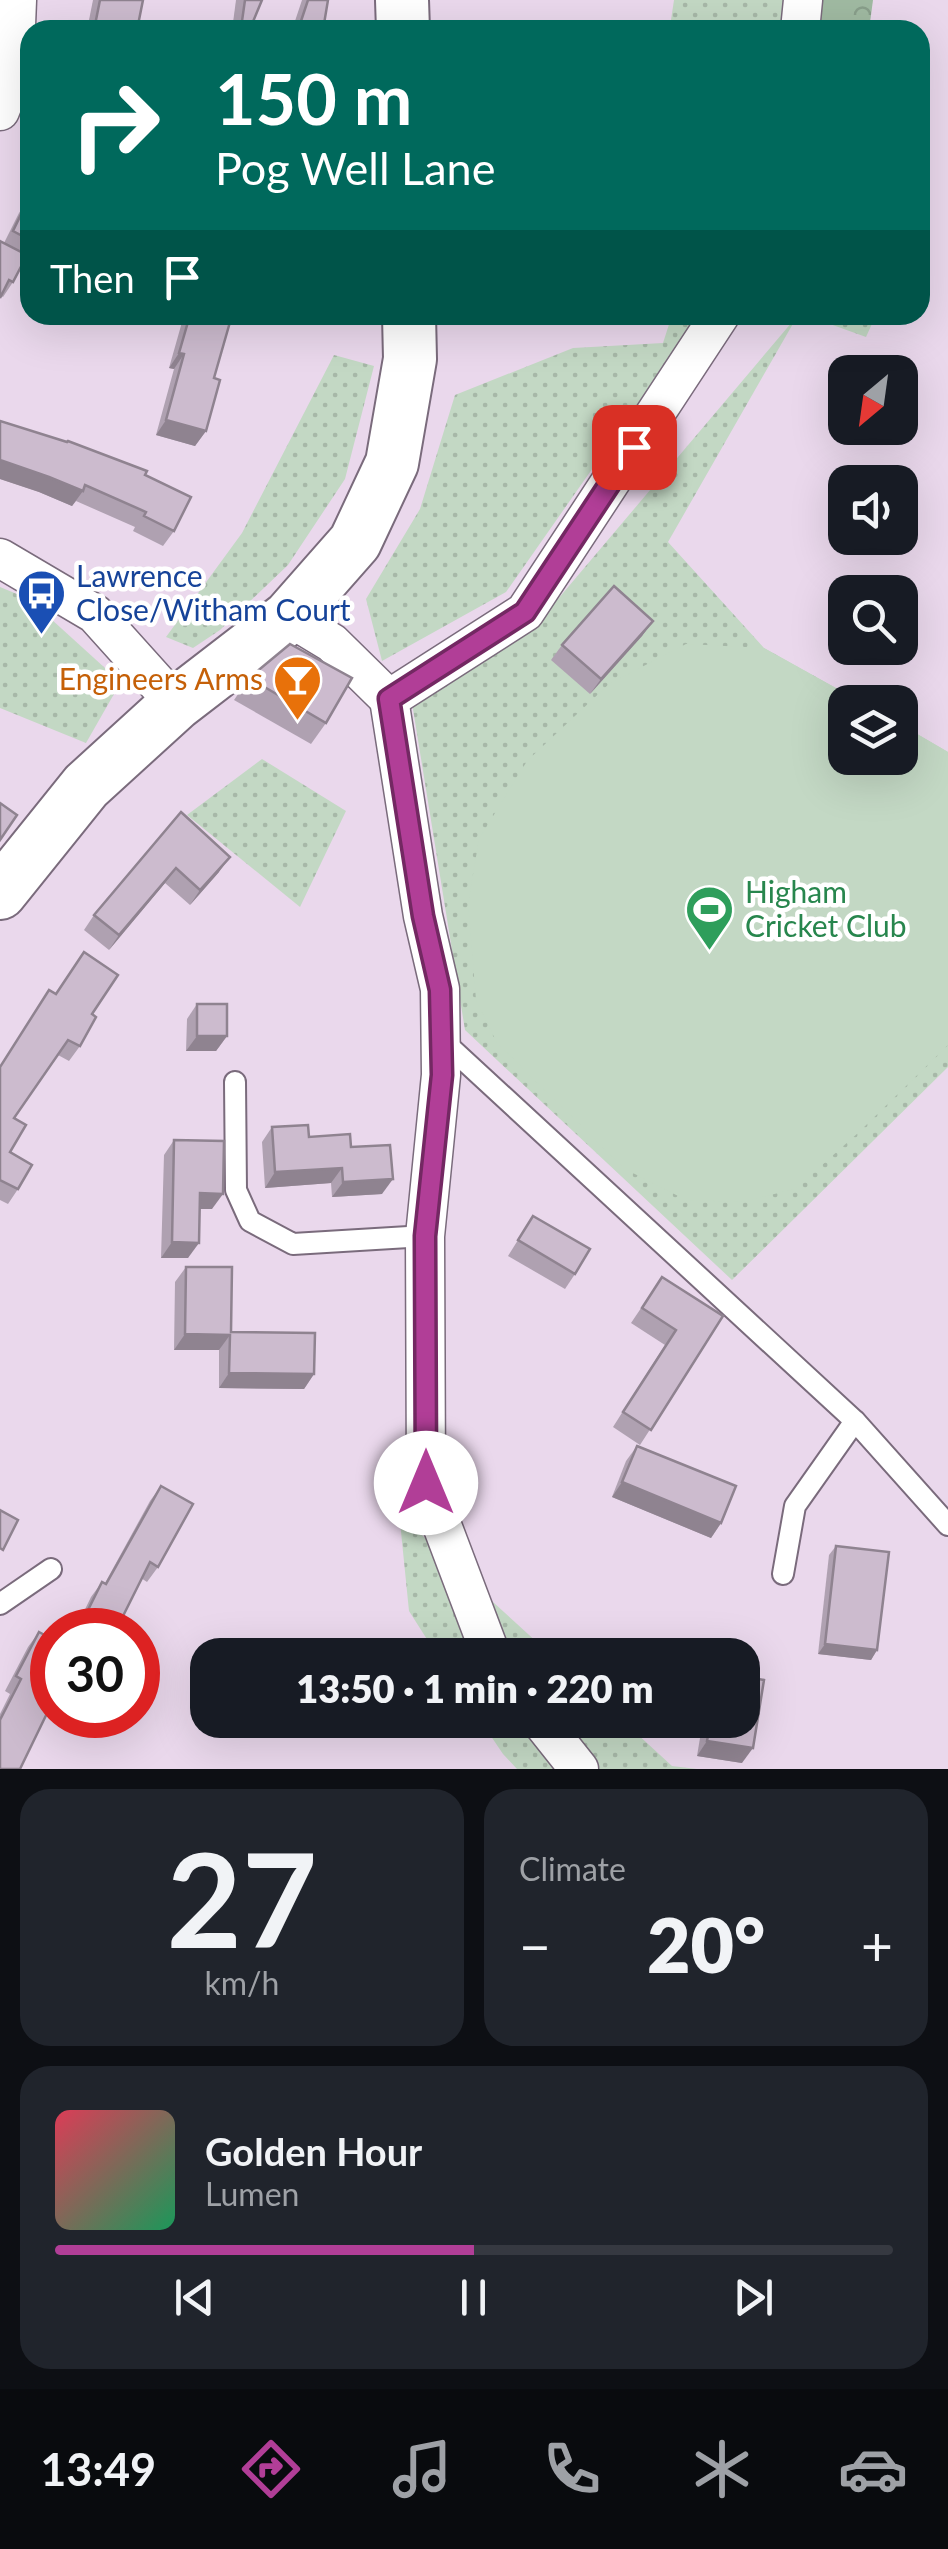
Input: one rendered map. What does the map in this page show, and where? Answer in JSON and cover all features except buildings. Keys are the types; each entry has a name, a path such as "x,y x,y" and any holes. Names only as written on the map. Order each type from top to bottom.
{"street":[{"path":"0,111 14,76 17,0"},
{"path":"0,893 86,786 176,704 289,617 354,542 392,463 410,360 409,325"},
{"path":"389,699 525,612 713,325"},
{"path":"0,558 96,614 176,704"},
{"path":"289,617 332,643 389,699 423,916 440,990 442,1075 425,1236 426,1483 485,1638"},
{"path":"554,1738 579,1769"}],"lane":[{"path":"442,1040 854,1421 948,1524"},
{"path":"235,1082 236,1190 250,1220 294,1244 425,1236"},
{"path":"783,1574 796,1506 854,1421"},
{"path":"0,1604 51,1569"}],"green space":[{"path":"674,0 784,0 782,20 671,20"},
{"path":"822,0 873,0 870,20 819,20"},
{"path":"669,325 693,325 506,592 382,661 366,599 420,509 455,395 573,348 663,343"},
{"name":"Higham Cricket Club","path":"792,325 668,542 764,648 830,685 828,775 918,775 918,734 948,752 948,1067 732,1280 465,1030 412,703 536,625"},
{"path":"833,325 871,325 866,337"},
{"path":"334,355 374,366 345,479 288,565 220,630 193,648 166,637 242,533"},
{"path":"0,587 29,599 105,668 114,694 86,743 0,708"},
{"name":"Higham Cricket Club","path":"686,644 764,648 830,685 828,775 918,775 918,734 948,752 948,1045 795,1189 742,1202 686,1200 625,1169 497,1043 476,1000 468,904 479,839 527,761 609,684"},
{"path":"262,759 346,811 300,907 187,815"},
{"path":"399,1512 532,1638 426,1638 409,1611"},
{"path":"492,1738 642,1738 672,1766 697,1769 517,1769"}],"place":[{"name":"Lawrence Close/Witham Court","path":"41,636"},
{"name":"Engineers Arms","path":"298,722"},
{"name":"Higham Cricket Club","path":"710,952"}],"route":[{"path":"426,1483 425,1236 442,1075 440,990 423,916 389,699 525,612 634,447"}]}
